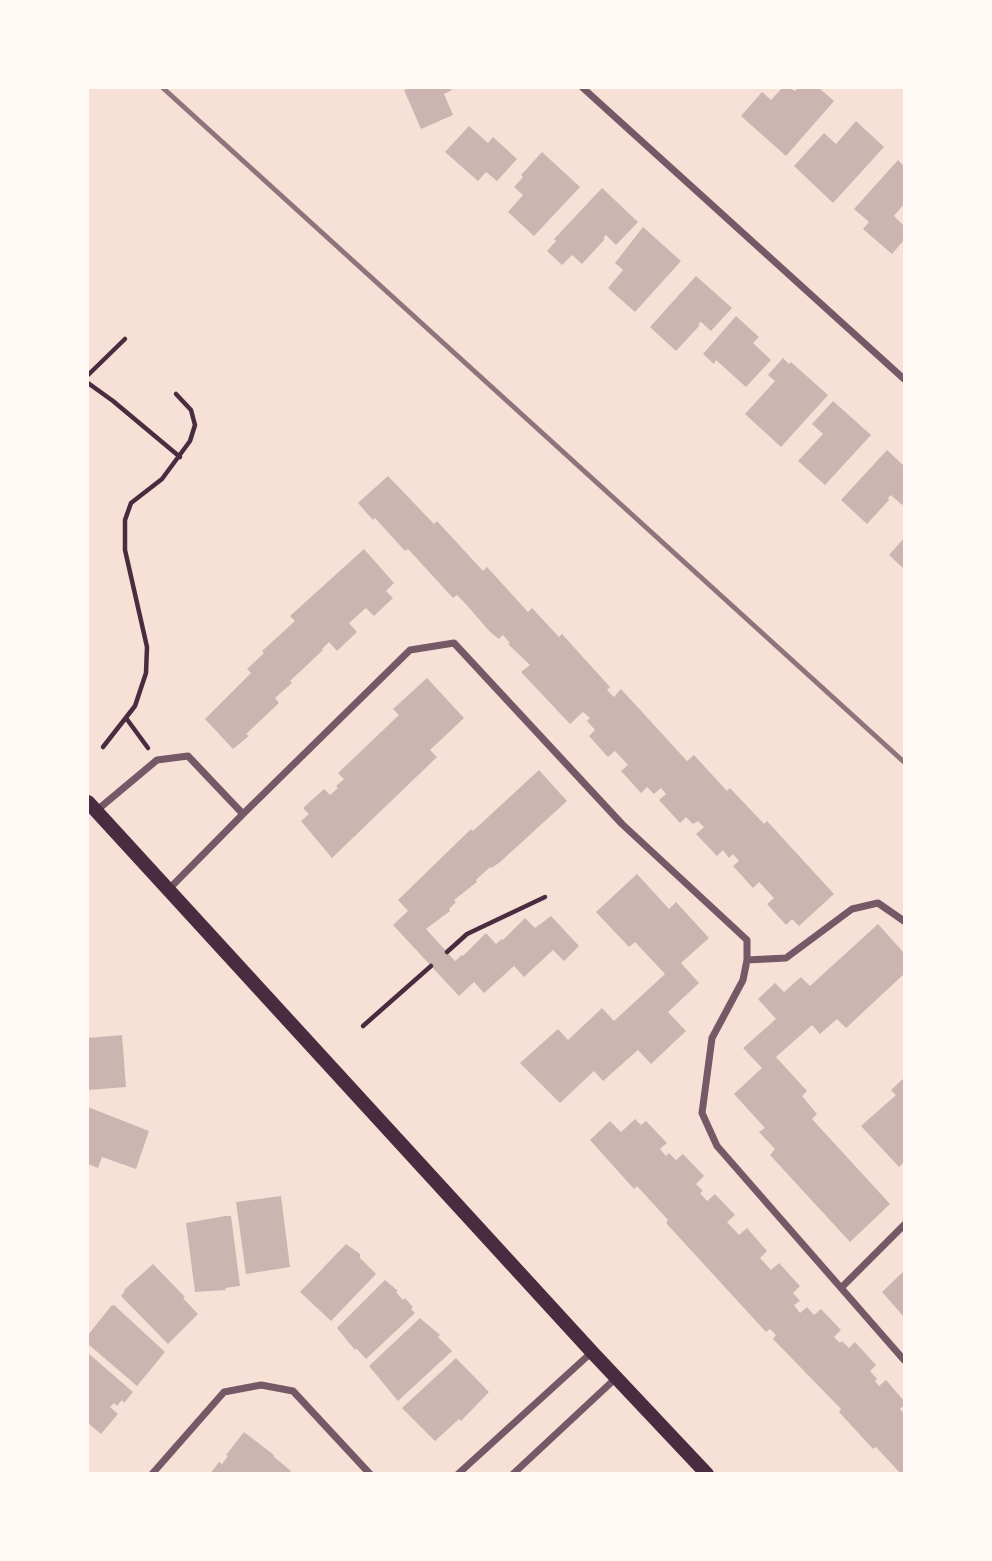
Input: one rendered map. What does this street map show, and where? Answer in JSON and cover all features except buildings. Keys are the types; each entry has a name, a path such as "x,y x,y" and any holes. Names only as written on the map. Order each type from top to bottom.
{"main road":[{"path":"92,807 707,1474"}],"street":[{"path":"583,88 905,379"},
{"path":"168,890 410,650 454,643 622,824 747,940 743,980 712,1038 702,1113 717,1146 905,1360"},
{"path":"92,807 158,760 188,756 243,814"},
{"path":"747,960 786,958 852,909 877,903 905,921"},
{"path":"841,1288 905,1225"},
{"path":"458,1474 592,1352"},
{"path":"513,1474 616,1378"},
{"path":"152,1474 224,1392 261,1385 293,1391 370,1474"}],"path":[{"path":"88,375 125,338"},
{"path":"88,383 145,426 180,457"},
{"path":"103,747 135,706 146,673 147,647 125,550 125,520 131,503 162,479 190,441 195,425 191,410 176,394"},
{"path":"126,718 158,760"},
{"path":"447,952 467,934 545,897"},
{"path":"363,1026 431,966"}],"railway":[{"path":"163,88 904,762"}]}
